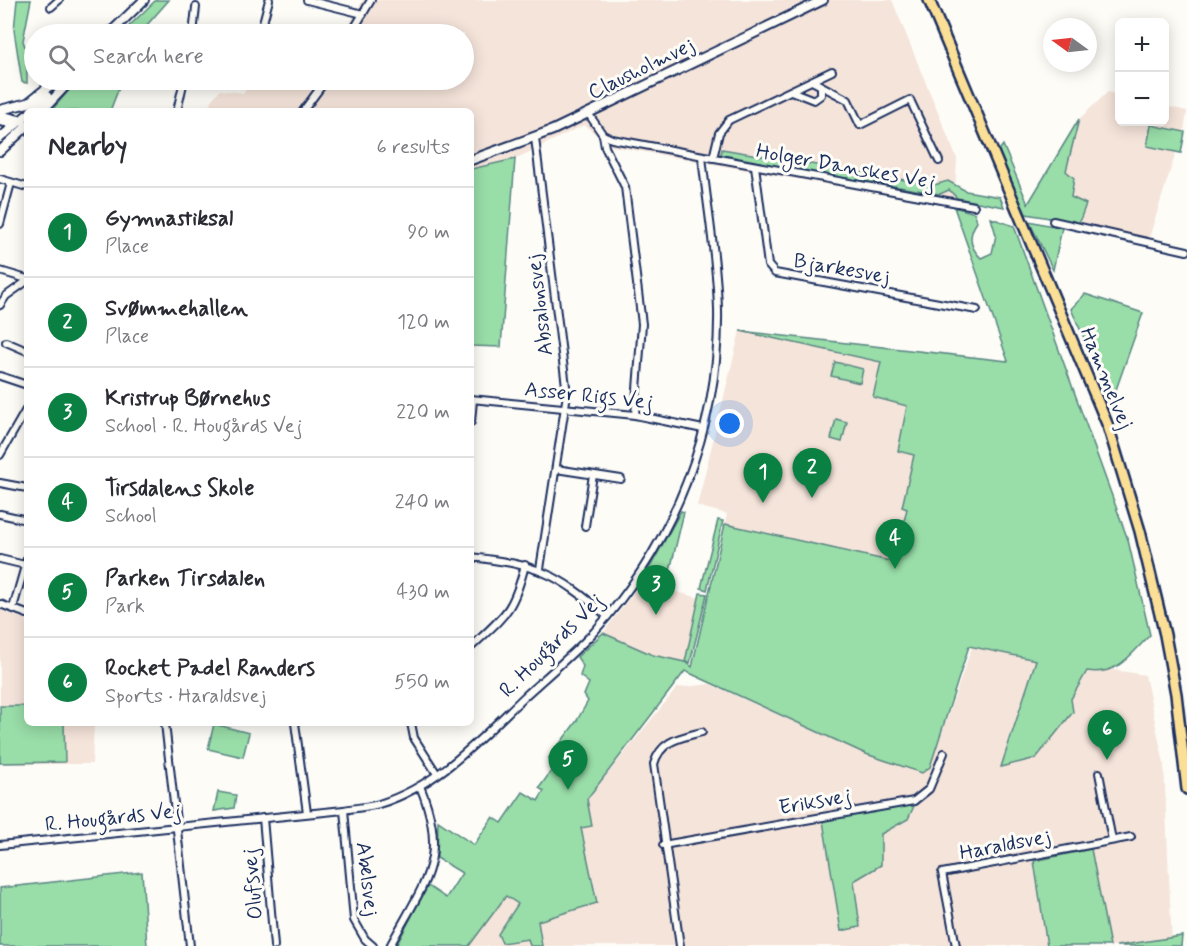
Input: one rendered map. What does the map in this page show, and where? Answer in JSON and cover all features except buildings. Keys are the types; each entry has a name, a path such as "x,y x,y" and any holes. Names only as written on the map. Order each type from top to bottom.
{"highway":[{"name":"Hammelvej","path":"929,0 1108,426 1156,595 1176,694 1187,789"}],"street":[{"path":"51,8 59,0"},
{"path":"119,24 144,0"},
{"path":"263,24 269,0"},
{"path":"307,0 363,14"},
{"path":"357,24 371,0"},
{"name":"Clausholmvej","path":"474,159 535,138 823,0"},
{"path":"194,24 196,7"},
{"name":"Holger Danskes Vej","path":"713,158 722,125 832,71"},
{"name":"Holger Danskes Vej","path":"812,81 848,100 860,125 910,100 939,161"},
{"path":"791,91 814,100 821,94 821,87"},
{"path":"0,110 28,103 44,90"},
{"path":"34,108 52,90"},
{"path":"45,108 62,90"},
{"path":"178,108 182,90"},
{"path":"305,108 319,90"},
{"path":"588,113 603,135 605,147 625,187 642,324 635,415"},
{"path":"0,115 24,124"},
{"path":"0,121 24,124"},
{"path":"0,138 4,129 24,124"},
{"path":"0,151 24,124"},
{"name":"Holger Danskes Vej","path":"603,135 702,156 974,206"},
{"name":"Absalonsvej","path":"535,138 567,394 540,569"},
{"name":"R. Hougårds Vej","path":"0,845 344,810 379,804 420,786 437,774 495,725 593,633 649,560 667,528 691,474 703,429 713,381 718,308 702,156"},
{"name":"Bjarkesvej","path":"755,166 768,266 775,273 977,310"},
{"path":"0,179 24,186"},
{"path":"0,224 11,183"},
{"path":"1053,222 1187,251"},
{"path":"0,271 24,279"},
{"path":"0,305 6,296 24,282"},
{"path":"6,342 24,350"},
{"path":"0,376 24,384"},
{"name":"Asser Rigs Vej","path":"474,399 635,415 703,429"},
{"path":"0,455 24,413"},
{"path":"556,469 621,479"},
{"path":"585,526 593,475"},
{"path":"0,483 24,487"},
{"path":"0,514 24,519"},
{"path":"474,557 540,569 577,590 607,616"},
{"path":"0,559 24,562"},
{"path":"474,644 508,612 517,598 525,565"},
{"path":"13,608 24,569"},
{"path":"0,604 24,613"},
{"path":"165,726 190,946"},
{"path":"295,726 307,813"},
{"path":"412,726 414,738 437,774"},
{"path":"680,946 663,845 654,764 658,751 668,742 702,732"},
{"name":"Eriksvej","path":"663,845 914,801 929,789 944,753"},
{"path":"1099,773 1113,840"},
{"path":"390,946 429,873 433,855 434,832 431,813 420,786"},
{"name":"Abelsvej","path":"344,810 354,920 373,946"},
{"name":"Olufsvej","path":"263,818 274,946"},
{"name":"Haraldsvej","path":"956,946 942,873 1131,837"}],"shaded area":[{"path":"363,0 892,0 957,159 954,207 611,146 584,125 515,159 474,168 474,108 210,108 212,99 220,90 244,93 245,90 474,90 474,24 350,24"},
{"path":"1108,92 1115,94 1115,126 1151,126 1147,146 1176,152 1149,238 1063,220 1061,172 1079,119"},
{"path":"1169,107 1187,111 1184,132 1151,126 1169,126"},
{"path":"740,331 881,362 908,406 898,451 914,455 902,506 907,508 966,630 691,668 727,514 697,506"},
{"path":"641,583 700,598 685,662 653,655 603,633"},
{"path":"0,610 24,619 24,726 94,726 92,764 0,764"},
{"path":"972,647 1145,675 1164,764 1172,946 469,946 518,879 527,925 597,903 581,827 591,825 587,799 677,688 710,684 866,754 922,773 930,767"}],"green space":[{"path":"17,0 31,0 26,24 24,24 24,82 22,82 14,30"},
{"path":"156,0 169,0 148,24 131,24"},
{"path":"69,90 118,90 111,108 54,108"},
{"path":"1079,119 1066,171 1074,178 1071,197 1086,204 1079,223 1026,214 997,153 1003,145 1028,204"},
{"path":"1151,126 1185,132 1181,153 1147,146"},
{"path":"722,149 934,185 948,181 966,191 1000,197 1004,207 957,198 949,190 940,194 728,158 721,154"},
{"path":"515,159 501,347 474,346 474,168"},
{"path":"954,207 975,213 977,222 971,241 974,250 981,258 992,253 996,235 991,218 1014,226 1128,540 1150,635 1115,667 1098,672 1087,671 1071,699 1073,712 1036,758 1001,767 1036,660 969,646 930,767 922,773 866,754 685,671 587,799 592,826 581,828 597,903 538,921 542,946 530,946 528,939 502,943 498,934 518,904 506,896 469,946 396,946 428,886 446,898 462,873 437,858 438,821 474,845 493,817 502,823 523,792 538,801 544,791 539,788 557,763 549,758 576,722 588,701 584,695 589,683 580,676 583,666 577,657 603,633 653,655 685,662 700,593 707,594 690,663 686,662 692,667 725,524 894,562 907,509 902,507 914,455 898,451 907,406 873,397 881,362 740,331 1008,361"},
{"path":"1029,221 1062,228 1053,270"},
{"path":"1085,294 1143,313 1112,401 1071,309"},
{"path":"835,362 863,369 860,383 831,376"},
{"path":"836,419 847,422 842,442 831,439"},
{"path":"681,511 684,512 668,579 647,573"},
{"path":"718,520 723,521 707,590 701,588"},
{"path":"0,706 24,706 24,726 64,726 65,762 0,763"},
{"path":"214,726 249,733 243,757 208,749"},
{"path":"218,792 236,795 234,808 214,811"},
{"path":"915,804 908,819 881,834 881,865 854,881 860,927 841,931 823,821"},
{"path":"1091,849 1110,946 1047,946 1034,861"},
{"path":"142,872 147,946 0,946 0,888"},
{"path":"1182,936 1181,946 1116,946"}],"place":[{"name":"Svømmehallen","path":"812,498"},
{"name":"Gymnastiksal","path":"763,503"},
{"name":"Tirsdalens Skole","path":"895,569"},
{"name":"Kristrup Børnehus","path":"656,615"},
{"name":"Rocket Padel Randers","path":"1107,760"},
{"name":"Parken Tirsdalen","path":"568,790"}]}
